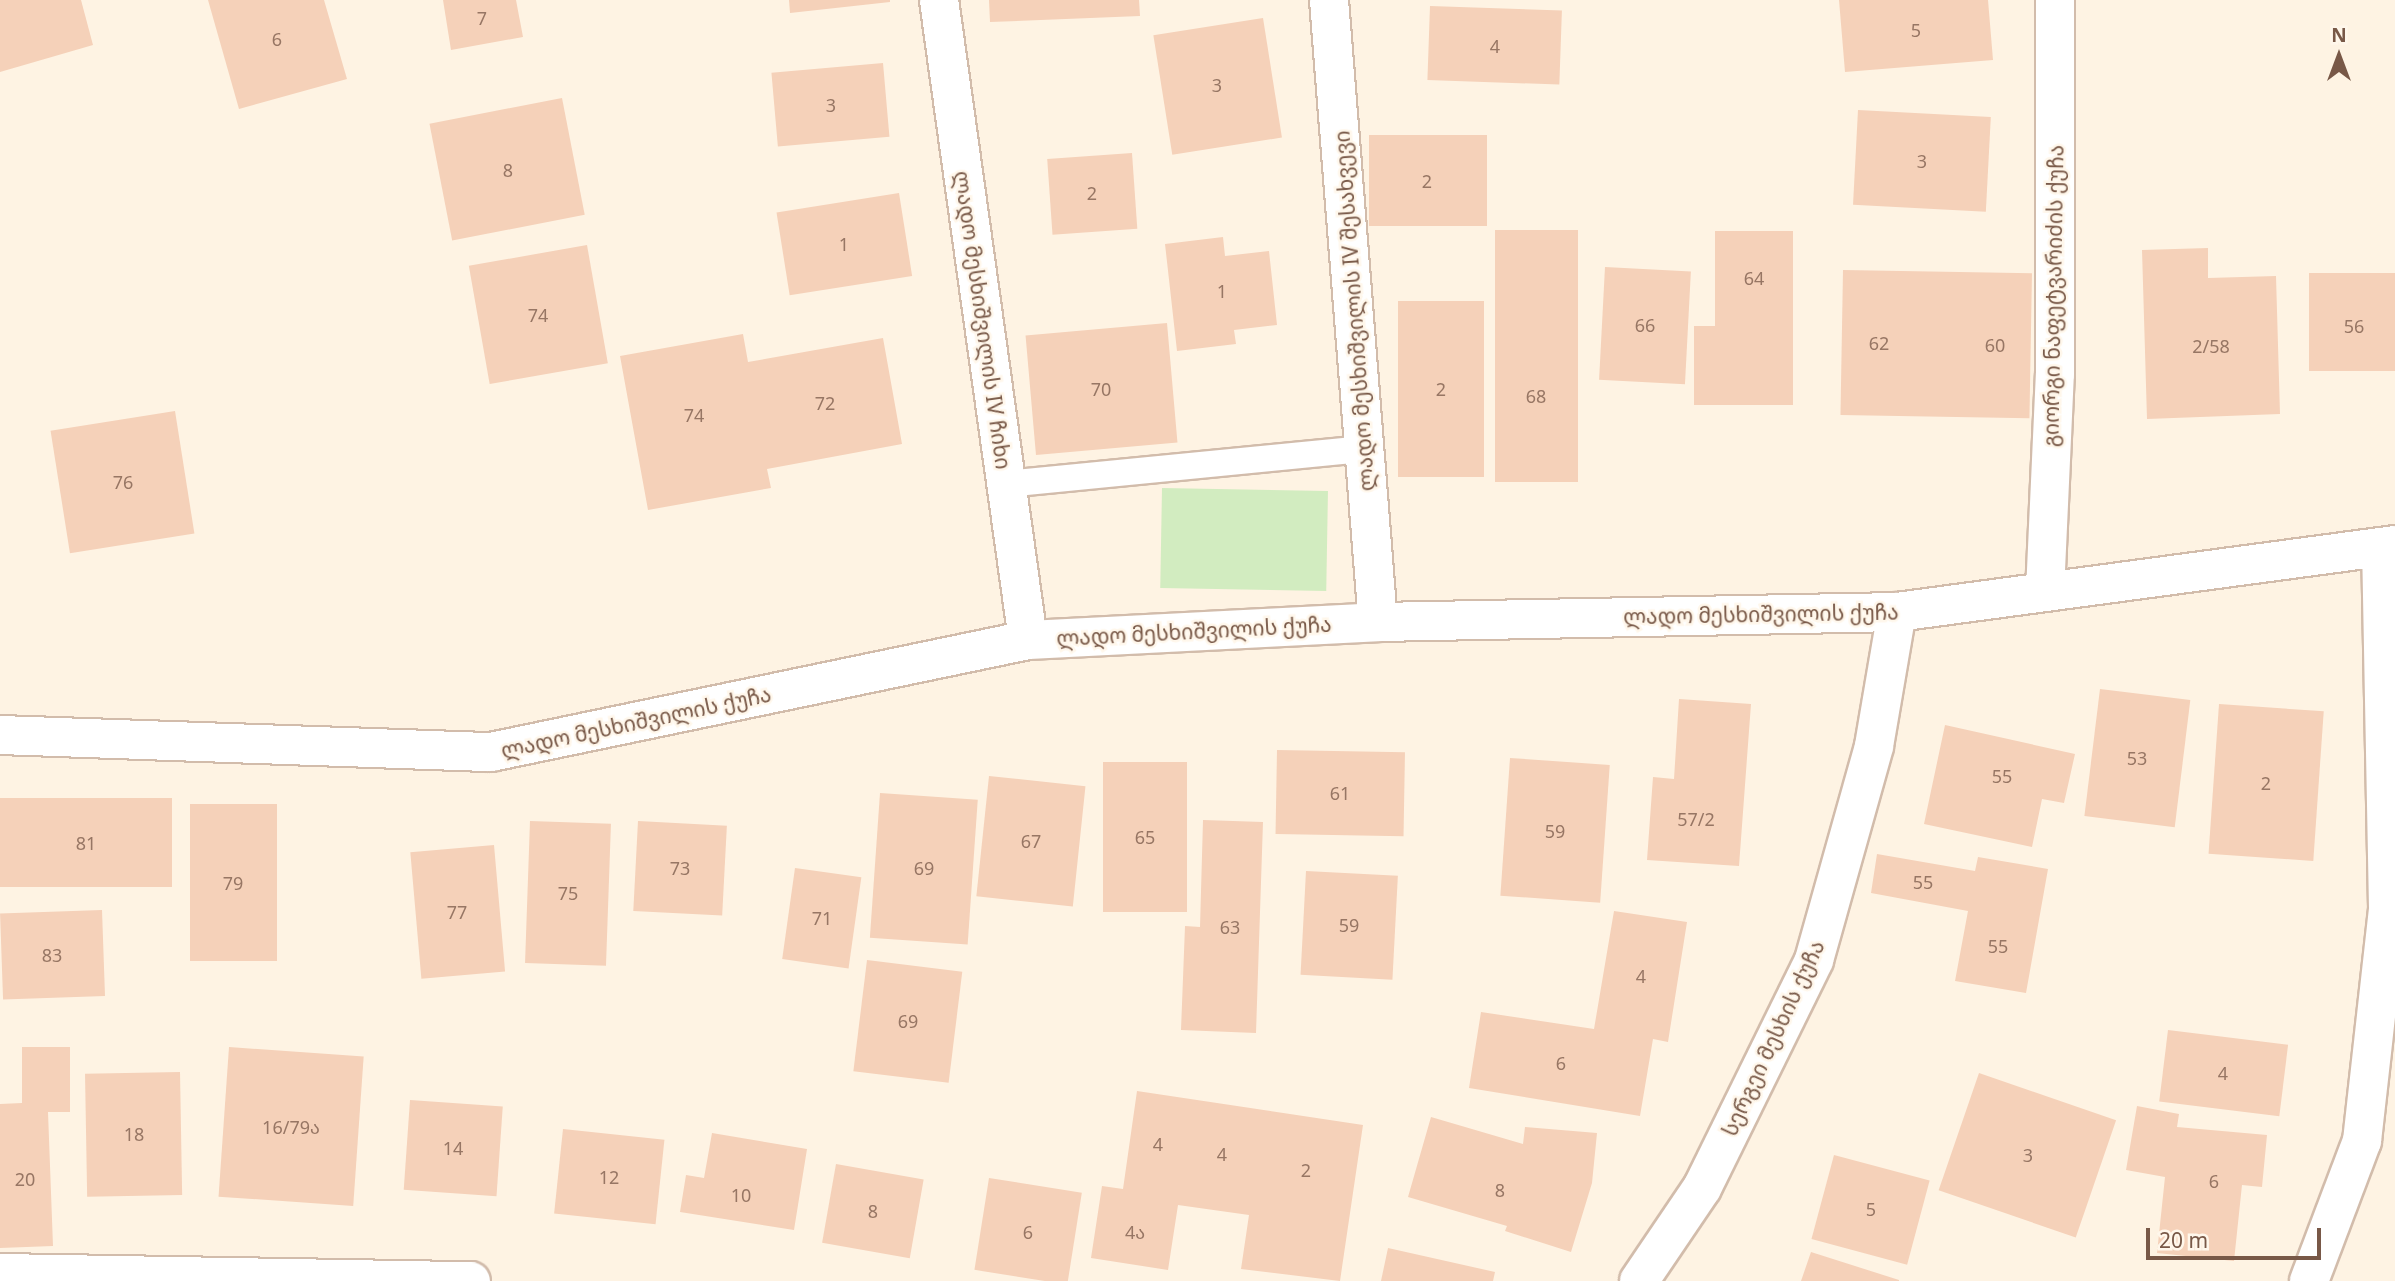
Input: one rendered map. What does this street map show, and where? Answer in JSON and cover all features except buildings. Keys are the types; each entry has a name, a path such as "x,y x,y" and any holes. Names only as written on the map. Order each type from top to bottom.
{"street":[{"name":"ლადო მესხიშვილის IV ჩიხი","path":"939,0 1028,640"},
{"name":"ლადო მესხიშვილის IV შესახვევი","path":"1329,0 1378,621"},
{"name":"გიორგი ნაფეტვარიძის ქუჩა","path":"2045,592 2055,374 2055,0"},
{"name":"ლადო მესხიშვილის ქუჩა","path":"0,735 491,752 1028,640 1378,621 1897,612 2388,546"},
{"path":"2309,1281 2362,1141 2392,908 2388,546"},
{"name":"სერგეი მესხის ქუჩა","path":"1639,1281 1702,1188 1814,960 1874,746 1897,612"},
{"path":"0,1273 471,1281"}],"lane":[{"path":"1006,484 1364,449"}],"green space":[{"path":"1162,488 1328,491 1326,591 1160,588"}]}
